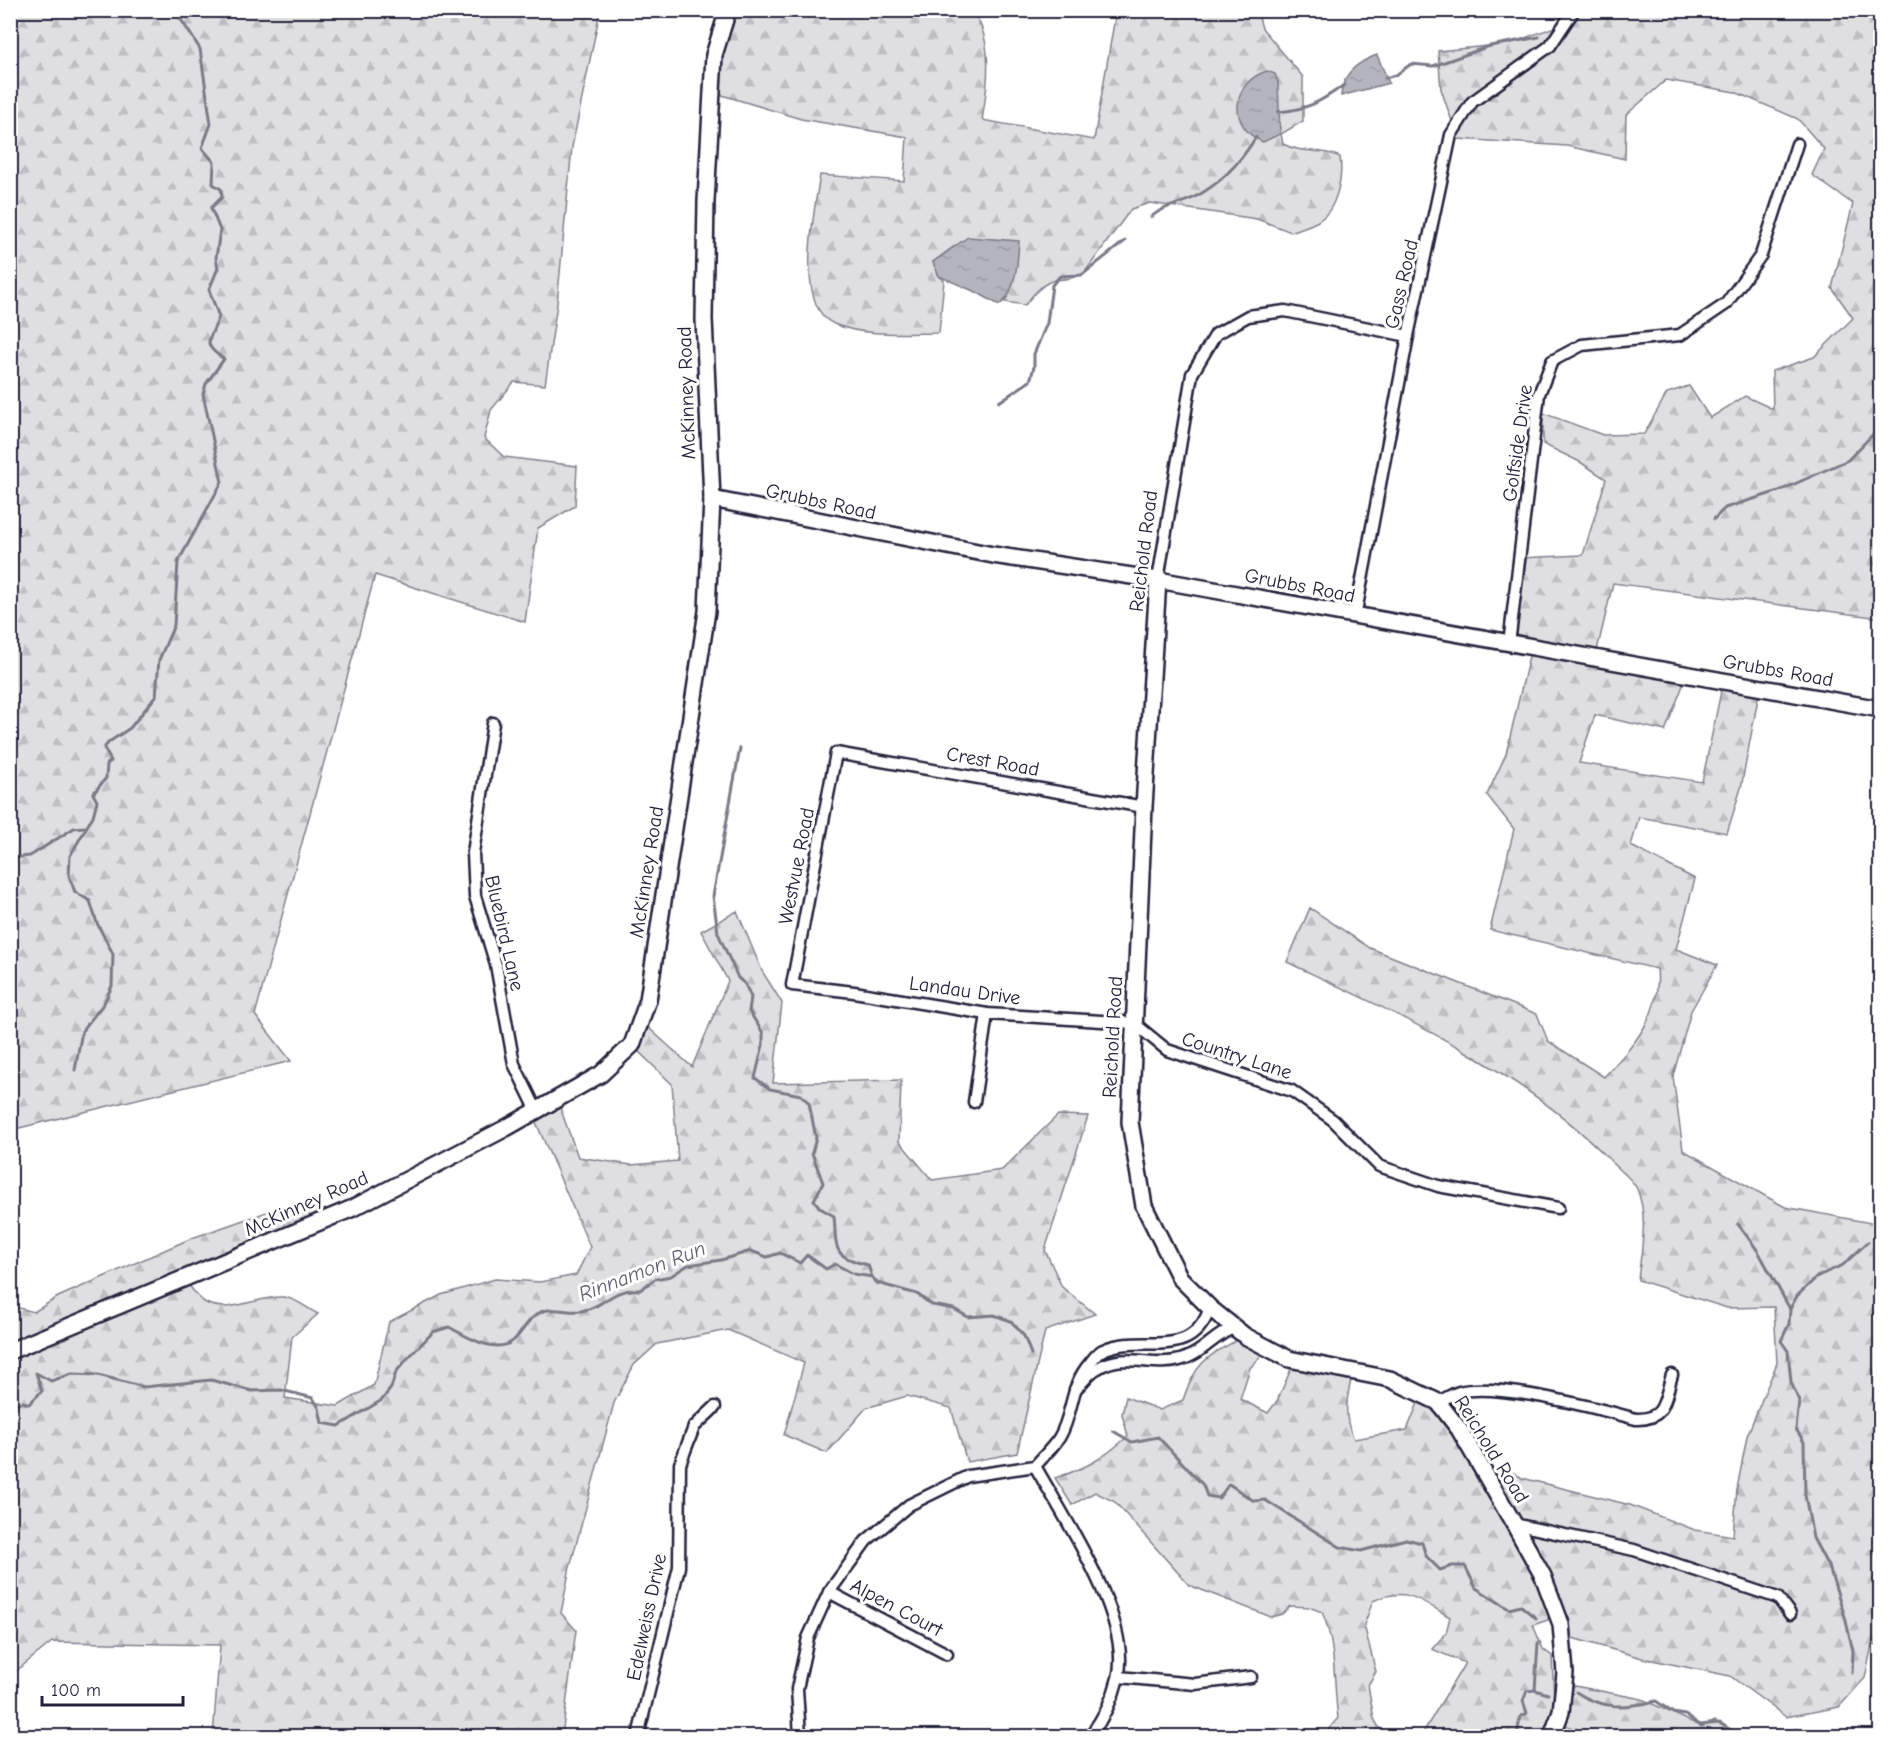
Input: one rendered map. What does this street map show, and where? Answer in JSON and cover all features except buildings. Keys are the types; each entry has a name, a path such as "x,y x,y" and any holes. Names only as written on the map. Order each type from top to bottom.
{"street":[{"name":"McKinney Road","path":"10,1351 353,1208 602,1074 632,1045 648,1000 707,611 711,499 704,319 706,201 714,55 728,10"},
{"name":"Gass Road","path":"1355,617 1408,336 1450,135 1472,102 1550,46 1574,10"},
{"name":"Golfside Drive","path":"1509,644 1539,394 1551,361 1582,345 1680,335 1726,304 1761,255 1797,144"},
{"name":"Reichold Road","path":"1408,336 1285,311 1248,316 1216,334 1192,374 1158,580 1144,807 1130,1122 1144,1206 1180,1278 1210,1308 1235,1328 1289,1359 1390,1379 1438,1402 1459,1429 1543,1576 1561,1624 1565,1673 1560,1712 1552,1737"},
{"name":"Grubbs Road","path":"711,499 993,555 1158,580 1881,710"},
{"name":"Bluebird Lane","path":"493,723 473,853 474,887 496,965 514,1064 537,1111"},
{"name":"Crest Road","path":"836,753 1144,807"},
{"name":"Westvue Road","path":"792,985 836,753"},
{"name":"Landau Drive","path":"792,985 854,992 987,1014 1134,1023"},
{"path":"974,1102 987,1014"},
{"name":"Country Lane","path":"1134,1023 1167,1050 1292,1091 1333,1120 1379,1166 1438,1186 1558,1208"},
{"path":"800,1737 797,1689 808,1638 829,1592 866,1541 909,1505 968,1476 1035,1466 1059,1437 1079,1376 1101,1351 1122,1345 1169,1345 1180,1341 1204,1325 1210,1308"},
{"path":"1074,1390 1096,1369 1112,1362 1137,1359 1179,1361 1198,1352 1235,1328"},
{"path":"1438,1402 1460,1392 1493,1391 1550,1399 1636,1419 1650,1419 1660,1413 1672,1375"},
{"name":"Edelweiss Drive","path":"638,1737 679,1567 680,1464 694,1427 715,1407"},
{"path":"1035,1466 1112,1613 1119,1648 1119,1677 1101,1722 1090,1737"},
{"path":"1514,1524 1634,1550 1778,1598 1790,1614"},
{"name":"Alpen Court","path":"829,1592 947,1654"},
{"path":"1119,1677 1195,1684 1251,1677"}],"green space":[{"path":"11,10 600,11 572,147 557,304 545,385 514,382 491,410 484,438 504,457 577,466 575,506 538,528 525,622 375,575 255,1015 291,1061 11,1130"},
{"path":"728,11 973,11 980,23 987,50 986,93 982,120 1094,140 1116,11 1257,11 1262,28 1303,77 1303,121 1281,134 1283,144 1340,157 1337,192 1325,216 1315,223 1291,232 1257,219 1150,203 1131,209 1085,272 1075,277 1049,282 1039,289 1025,305 1005,302 1009,293 956,245 933,262 939,276 944,280 939,333 886,333 846,328 834,324 821,314 814,298 810,278 811,232 820,175 904,181 907,137 801,119 712,92"},
{"path":"1581,11 1880,11 1880,618 1613,583 1595,659 1687,675 1665,731 1595,715 1579,763 1702,782 1723,682 1760,688 1741,788 1727,833 1639,817 1631,846 1695,879 1676,949 1717,965 1691,1011 1673,1076 1683,1150 1785,1207 1876,1224 1880,1211 1880,1646 1872,1645 1865,1678 1839,1707 1786,1717 1730,1676 1642,1658 1562,1635 1549,1613 1548,1620 1533,1625 1543,1649 1552,1656 1554,1702 1550,1717 1557,1721 1564,1684 1642,1699 1702,1727 1715,1721 1739,1736 1588,1736 1558,1721 1552,1736 1421,1736 1465,1663 1432,1649 1446,1633 1450,1617 1413,1597 1395,1594 1373,1601 1364,1625 1376,1672 1368,1685 1374,1719 1384,1736 1323,1736 1338,1718 1332,1651 1322,1612 1309,1607 1290,1606 1282,1614 1271,1617 1189,1585 1115,1502 1095,1492 1072,1505 1055,1478 1094,1462 1128,1436 1122,1414 1126,1397 1160,1410 1183,1400 1193,1375 1199,1367 1213,1354 1245,1336 1269,1348 1250,1368 1240,1399 1268,1413 1277,1401 1295,1360 1353,1372 1347,1414 1354,1439 1407,1430 1422,1393 1486,1474 1502,1466 1522,1478 1630,1505 1695,1530 1733,1536 1737,1489 1747,1436 1777,1363 1774,1307 1727,1308 1638,1280 1643,1211 1637,1189 1628,1177 1575,1127 1499,1071 1458,1047 1416,1024 1287,962 1310,908 1370,948 1537,1014 1548,1041 1604,1077 1626,1053 1644,1028 1655,1001 1657,969 1490,930 1514,829 1487,795 1506,754 1531,648 1509,644 1520,558 1583,555 1606,479 1580,462 1543,444 1543,413 1603,435 1644,434 1667,393 1689,386 1710,418 1745,396 1773,409 1772,371 1814,357 1853,318 1832,288 1853,204 1812,175 1824,149 1798,119 1735,92 1666,80 1626,115 1625,159 1567,146 1458,139 1441,89 1438,51 1508,44 1577,19"},
{"path":"737,911 762,971 782,1003 773,1083 901,1080 899,1141 932,1180 1002,1170 1058,1115 1088,1116 1045,1250 1062,1287 1095,1314 1045,1331 1017,1453 967,1462 951,1408 907,1396 866,1408 827,1453 784,1435 804,1363 728,1330 657,1344 634,1365 614,1403 570,1567 561,1613 576,1630 562,1736 213,1736 220,1645 52,1642 11,1675 11,1351 184,1279 203,1301 216,1306 235,1306 274,1297 284,1297 318,1314 292,1337 285,1398 338,1406 374,1385 389,1322 441,1295 495,1279 540,1282 576,1275 590,1247 532,1113 557,1099 578,1157 631,1165 678,1161 672,1084 632,1045 641,1021 692,1067 728,981 701,931"},
{"path":"314,1209 323,1214 11,1345 11,1306 34,1312 58,1297 192,1238 267,1212"}],"water":[{"path":"1377,55 1389,83 1341,96 1344,81 1352,70 1363,61"},
{"path":"1267,71 1275,74 1278,82 1280,134 1263,142 1251,135 1243,126 1238,105 1240,94 1246,85"},
{"path":"968,237 1019,241 1013,285 1005,300 999,305 939,276 933,262"}],"waterway":[{"path":"75,1070 82,1031 104,1003 112,986 113,954 97,923 90,901 75,892 69,876 70,856 93,816 97,801 93,794 106,778 107,764 111,761 104,748 130,728 156,696 159,660 174,625 178,562 222,482 203,394 206,384 224,359 209,345 210,336 219,317 209,290 218,268 216,258 220,230 211,208 222,197 221,189 213,184 214,162 202,148 211,124 200,49 175,10"},
{"path":"1385,78 1396,75 1411,64 1433,66 1490,46 1539,37"},
{"path":"1278,112 1313,104 1344,85"},
{"path":"1151,217 1166,208 1193,198 1212,186 1236,164 1256,137"},
{"path":"999,402 1030,381 1034,367 1034,354 1047,323 1052,285 1060,276 1082,275 1125,241"},
{"path":"1714,519 1725,508 1779,491 1848,460 1880,427"},
{"path":"740,748 713,896 718,933 738,978 745,984 751,997 749,1011 763,1033 763,1045 755,1078 770,1089 801,1095 809,1103 816,1138 812,1153 823,1183 814,1200 820,1208 834,1216 838,1250 842,1255 868,1265 872,1277"},
{"path":"10,858 30,856 74,828 84,827"},
{"path":"1738,1224 1758,1251 1790,1309"},
{"path":"1852,1673 1853,1651 1845,1617 1830,1570 1813,1538 1805,1495 1804,1442 1796,1429 1799,1401 1791,1382 1788,1351 1781,1341 1789,1324 1790,1309 1797,1296 1818,1276 1843,1265 1868,1242"},
{"name":"Rinnamon Run","path":"10,1405 23,1402 29,1404 42,1391 36,1373 51,1381 72,1374 98,1375 144,1387 211,1380 252,1391 281,1390 313,1398 319,1408 322,1423 339,1426 382,1400 391,1388 396,1372 433,1332 449,1327 481,1343 499,1346 507,1344 543,1311 589,1309 622,1292 640,1290 655,1279 671,1276 688,1265 721,1260 751,1251 767,1257 780,1253 800,1263 807,1255 826,1269 835,1264 854,1274 872,1277 877,1283 917,1294 932,1305 954,1309 968,1317 994,1315 1011,1321 1024,1336 1031,1354"},
{"path":"1113,1431 1132,1442 1158,1437 1203,1485 1207,1496 1219,1498 1229,1484 1254,1501 1265,1500 1340,1547 1361,1551 1406,1539 1422,1543 1426,1556 1440,1570 1452,1566 1465,1566 1476,1588 1509,1609 1521,1606 1536,1618"},
{"path":"1535,1690 1538,1643"},
{"path":"1517,1736 1520,1717 1527,1713 1523,1701 1527,1691 1535,1690 1548,1694"},
{"path":"1576,1692 1605,1705 1625,1706 1656,1701 1673,1713 1685,1715 1700,1725 1720,1723 1740,1736"},
{"path":"1782,1736 1797,1729 1811,1736"}]}
